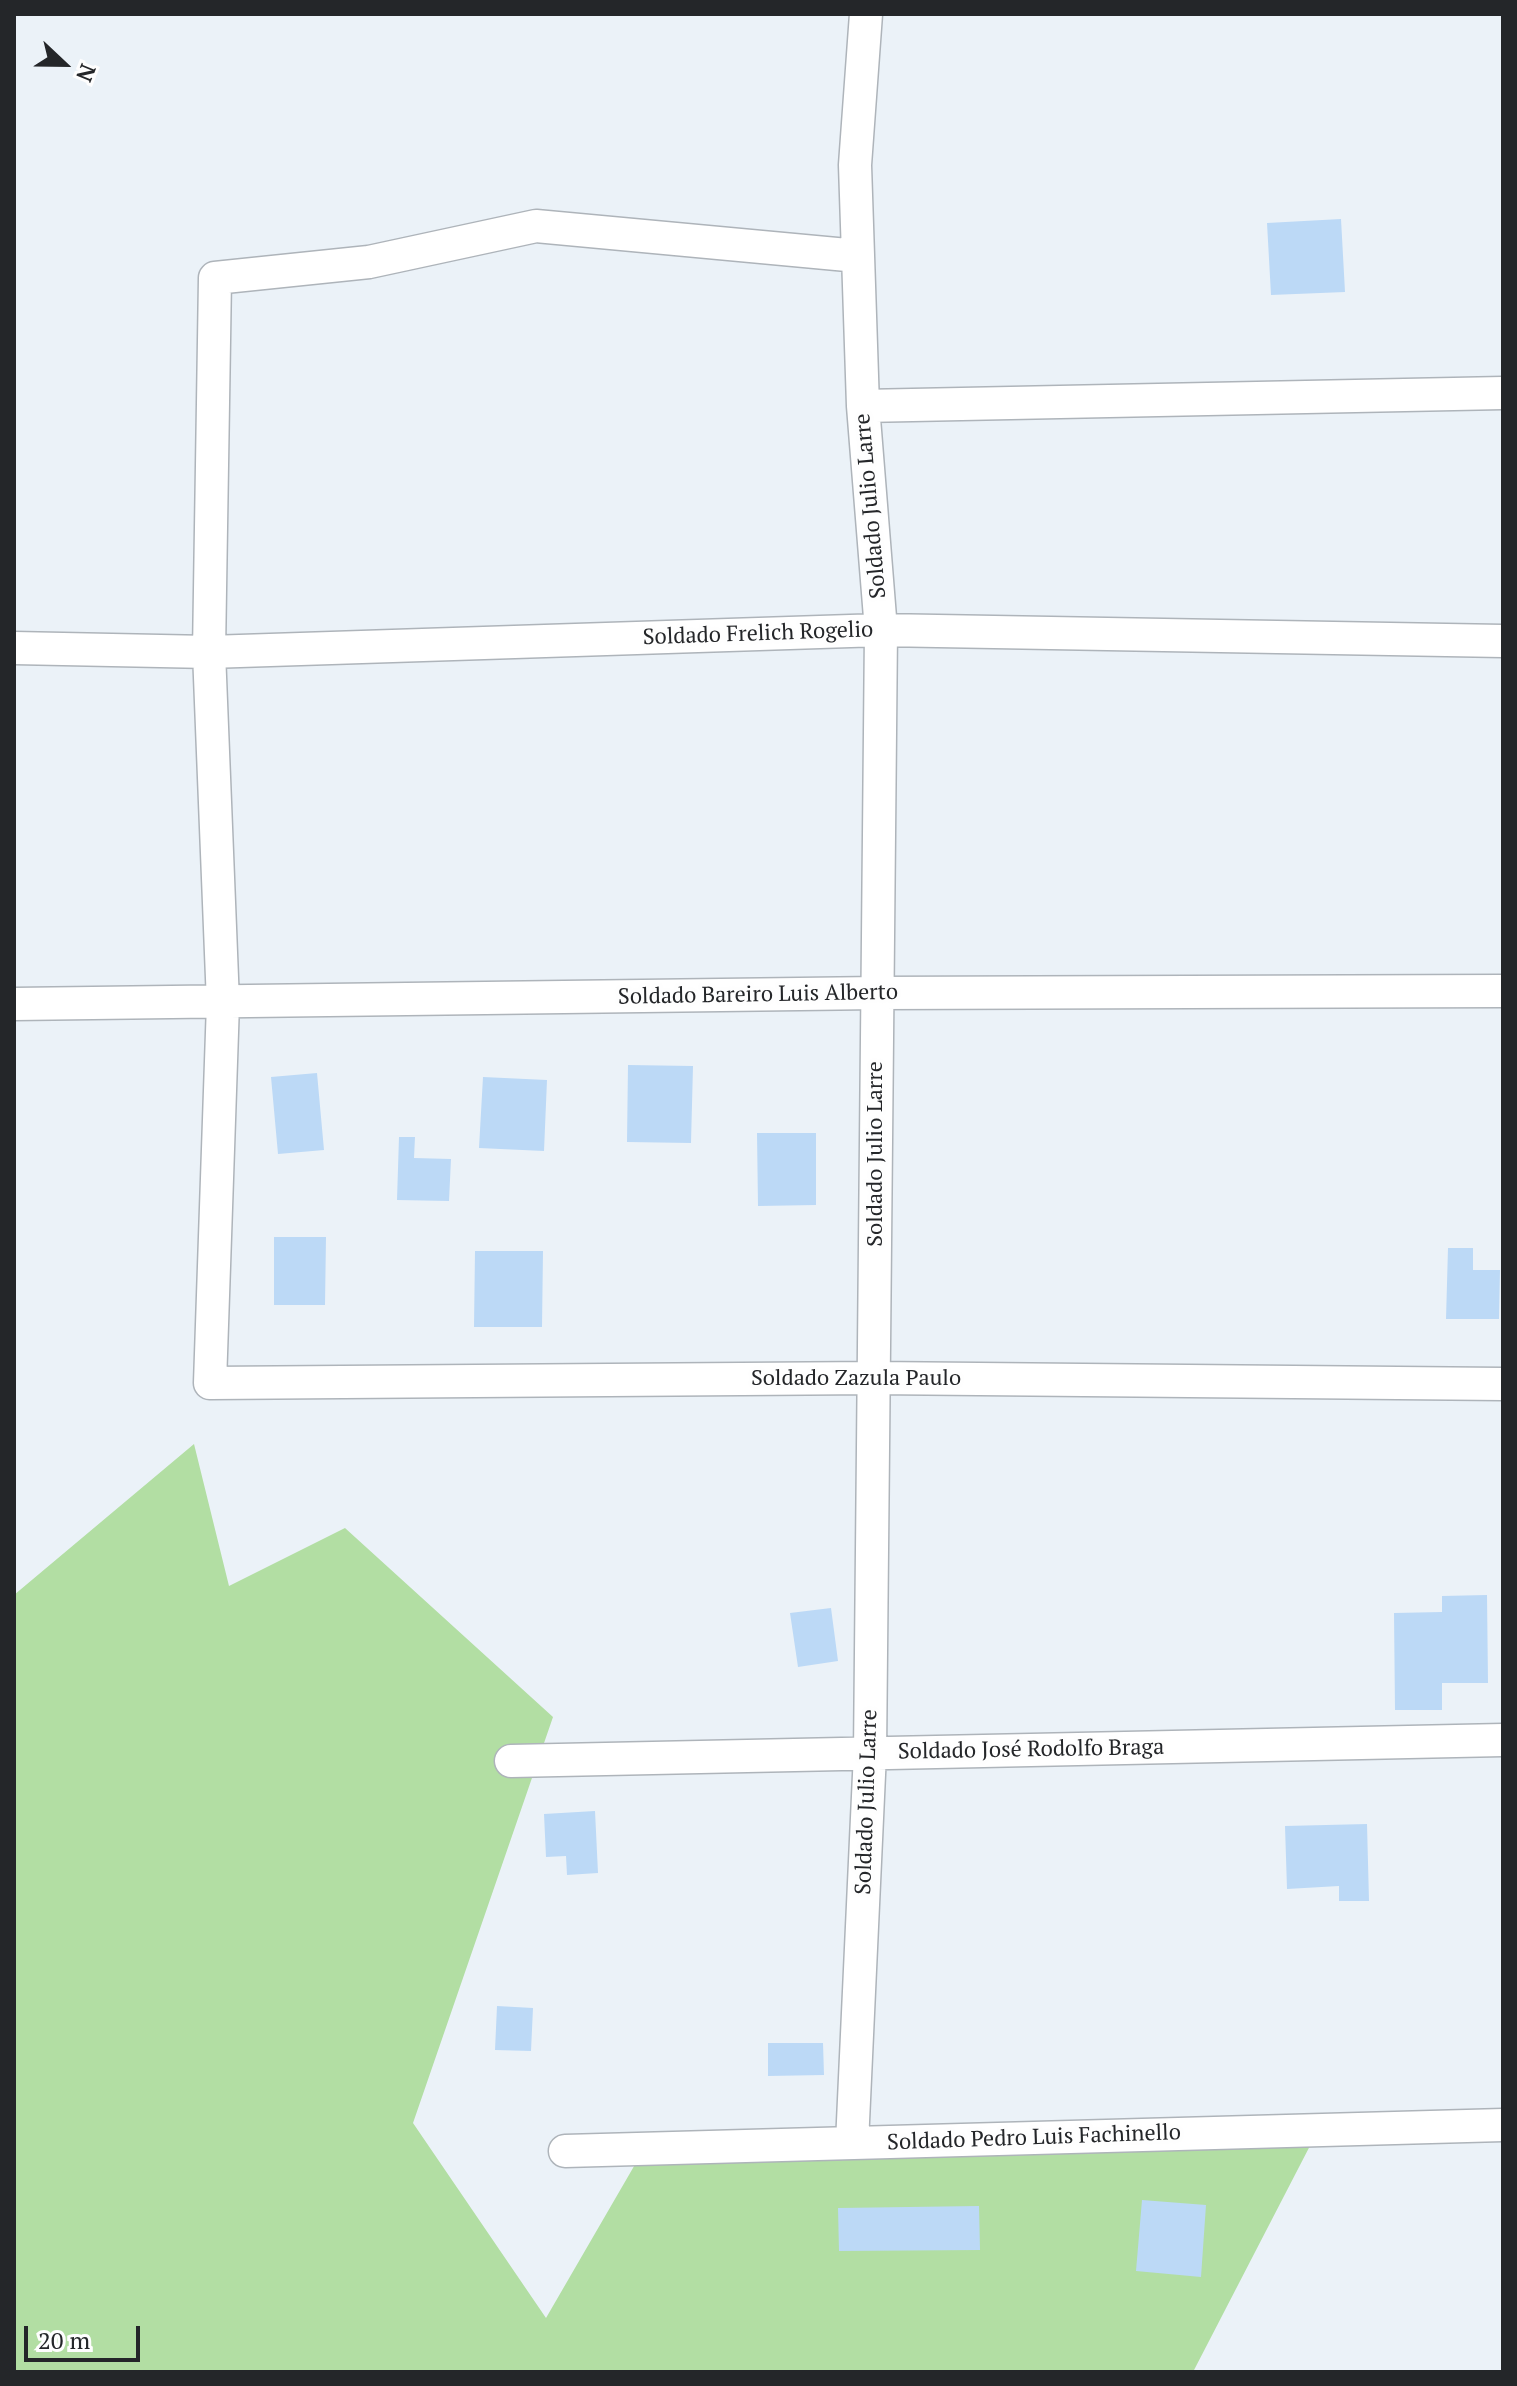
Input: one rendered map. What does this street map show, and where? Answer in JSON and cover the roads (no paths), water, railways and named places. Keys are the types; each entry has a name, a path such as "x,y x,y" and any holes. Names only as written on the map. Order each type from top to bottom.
{"street":[{"name":"Soldado Julio Larre","path":"852,2143 870,1753 881,630 863,406 855,165 866,14"},
{"path":"223,1003 209,652 215,278 369,262 536,226 858,256"},
{"path":"863,406 1503,393"},
{"name":"Soldado Frelich Rogelio","path":"14,648 209,652 881,630 1503,641"},
{"name":"Soldado Bareiro Luis Alberto","path":"14,1004 878,993 1503,991"},
{"name":"Soldado Zazula Paulo","path":"223,1003 210,1383 874,1378 1503,1384"},
{"name":"Soldado José Rodolfo Braga","path":"511,1761 1503,1740"},
{"name":"Soldado Pedro Luis Fachinello","path":"565,2151 1503,2125"}]}
